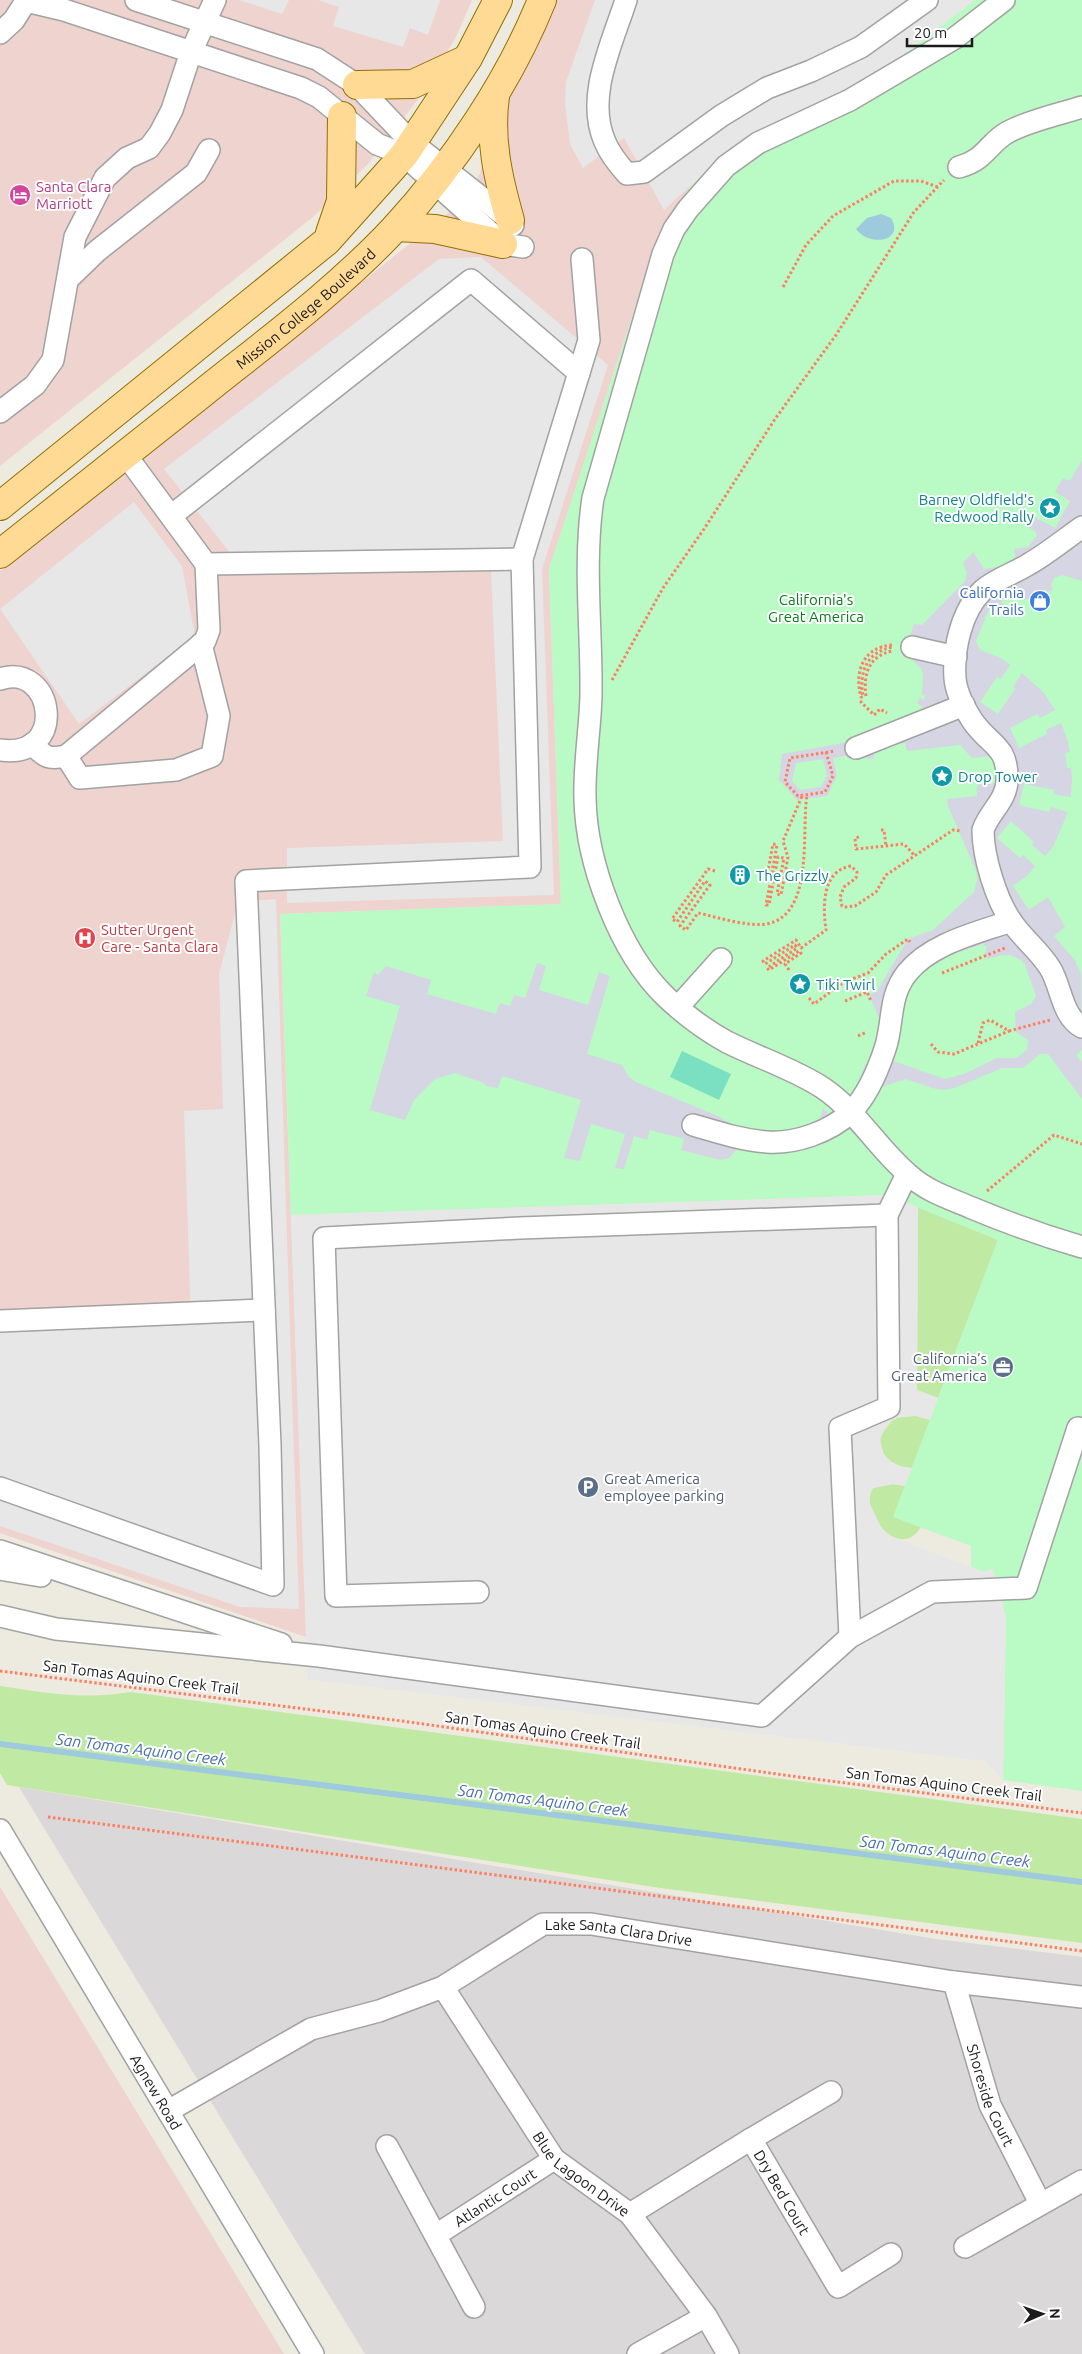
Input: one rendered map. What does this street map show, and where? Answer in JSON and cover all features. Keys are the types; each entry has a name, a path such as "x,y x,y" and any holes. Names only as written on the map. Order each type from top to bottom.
{"main road":[{"path":"0,506 327,241 408,148 468,58 498,0"},
{"name":"Mission College Boulevard","path":"0,554 290,323 353,269 396,227 439,175 495,94 519,51 542,0"},
{"path":"357,85 413,84 468,58"},
{"path":"396,227 507,232 497,176 491,122 495,94"},
{"path":"327,241 341,201 342,116"}],"street":[{"path":"0,33 14,20 26,0 64,10 300,88 319,97 377,144 408,148"},
{"path":"136,0 199,13 317,59 357,85 408,148 507,232"},
{"path":"0,412 36,384 52,360 76,237 105,178 127,158 149,148 160,133 172,110 192,52 199,13 216,0"},
{"path":"626,0 599,84 598,103 604,140 612,156 627,174 644,172 720,116 767,88 811,71 861,47 927,0"},
{"path":"1004,0 955,38 850,100 758,143 726,166 711,181 674,229 663,254 593,498 589,523 587,570 591,696 585,798 588,839 595,870 618,926 644,971 665,996 726,1041 824,1089 850,1112 907,1174 923,1187 1028,1231 1082,1247"},
{"path":"959,167 971,164 987,153 996,140 1009,131 1082,107"},
{"path":"68,279 98,251 196,174 208,150"},
{"path":"0,1488 273,1585 264,1310 246,881 530,867 522,559 589,340 582,259"},
{"path":"171,516 471,280 580,373"},
{"path":"32,744 44,756 52,759 66,756 205,641 209,630 206,564 125,454"},
{"path":"1076,1021 1051,969 1040,953 1011,920 993,882 983,830 1005,792 1007,780 1005,757 1000,749 983,734 964,705 955,680 956,657 963,620 983,590 1035,561 1082,527"},
{"path":"206,564 522,559"},
{"path":"66,756 80,778 176,770 212,756 219,716 201,644"},
{"path":"902,649 956,657"},
{"path":"0,750 22,750 32,744 40,737 46,721 46,705 42,694 35,686 25,680 1,676"},
{"path":"856,748 964,705"},
{"path":"693,1125 751,1140 789,1141 821,1131 850,1112 873,1077 885,1049 893,1001 898,986 907,973 922,959 950,943 1011,920"},
{"path":"678,1007 721,959"},
{"path":"850,1637 840,1428 889,1407 887,1216 907,1174"},
{"path":"478,1592 336,1596 324,1238 467,1230 887,1216"},
{"path":"0,1321 264,1310"},
{"path":"0,1616 56,1629 319,1656 762,1716 850,1637 932,1592 1026,1588 1081,1426"},
{"path":"0,1551 319,1656"},
{"path":"0,1569 125,1592"},
{"name":"Agnew Road","path":"0,1830 313,2354"},
{"name":"Lake Santa Clara Drive","path":"168,2111 311,2029 379,2011 443,1987 543,1924 591,1924 954,1982 1082,1998"},
{"name":"Shoreside Court","path":"954,1982 990,2105 1040,2203"},
{"name":"Blue Lagoon Drive","path":"443,1987 554,2159 630,2214 706,2316 728,2354"},
{"path":"751,2139 831,2092"},
{"name":"Dry Bed Court","path":"630,2214 751,2139 838,2287 891,2254"},
{"path":"387,2146 474,2307"},
{"name":"Atlantic Court","path":"436,2235 554,2159"},
{"path":"965,2247 1082,2181"},
{"path":"638,2354 706,2316"}],"path":[{"path":"591,696 597,695 614,678 662,588 704,530 775,419 836,335 914,212 959,167"},
{"path":"784,287 806,245 832,216 894,181 921,181 938,187"},
{"path":"888,645 902,649 882,650 868,660 862,674 863,697 861,697 859,674 862,663 868,654 876,648 888,645"},
{"path":"866,696 865,676 871,662 881,654 902,649"},
{"path":"826,752 833,776 825,792 804,795 798,796 785,782 790,758 826,752"},
{"path":"764,880 766,880 773,844 777,845 766,904 769,905 778,857 784,858 777,894 781,895 788,857 784,841 804,795"},
{"path":"715,871 708,869 672,919 677,922 705,882 710,885 680,926 686,930 698,913 765,924 776,921 785,914 799,895 804,795"},
{"path":"881,830 884,830 886,846"},
{"path":"789,970 785,964 801,953 799,951 769,970 767,968 797,948 795,945 765,964 763,961 796,940 801,948 826,930 823,907 829,881 842,869 851,866 857,872 856,878 844,888 840,897 842,906 850,908 876,892 886,875 953,830 983,830"},
{"path":"858,837 855,838 856,849 904,844 915,856"},
{"path":"809,998 814,1004 844,982 868,973 886,954 908,939"},
{"path":"938,974 986,955"},
{"path":"845,1002 867,992 874,1008"},
{"path":"978,1043 983,1023 990,1020 1009,1031"},
{"path":"931,1044 938,1052 946,1054 962,1051 1009,1031 1076,1021"},
{"path":"968,1206 1054,1135 1082,1144"},
{"name":"San Tomas Aquino Creek Trail","path":"0,1671 412,1723 791,1776 1082,1813"},
{"path":"48,1817 1082,1950"}],"shaded area":[{"name":"Santa Clara Marriott","path":"0,0 472,0 456,37 422,94 369,163 313,217 0,466"},
{"path":"239,0 289,0 282,14"},
{"path":"318,0 440,0 428,35 410,28 403,47 333,26 339,7"},
{"path":"543,0 975,0 692,184 658,238 549,569 561,904 280,914 306,1637 0,1533 0,571 472,194"},
{"path":"595,0 975,0 884,69 836,98 747,140 692,184 664,210 624,138 583,168 570,144 565,104 566,82"},
{"path":"481,257 608,365 542,569 554,895 287,903 287,848 503,841 490,548 231,554 164,469 439,259"},
{"path":"1082,460 1082,581 1062,575 1054,578 1051,585 1053,590 1024,600 1022,595 1015,592 1005,595 1002,602 1007,617 1004,618 999,605 989,609 976,641 980,650 1001,658 1010,665 1001,679 997,677 980,702 998,714 1015,689 1013,687 1022,673 1044,693 1055,710 1040,718 1037,714 1010,728 1019,748 1047,734 1046,730 1061,723 1068,742 1070,752 1065,753 1067,768 1071,768 1071,797 1054,794 1054,790 1024,784 1019,805 1049,812 1051,807 1068,812 1053,847 1045,856 1032,845 1034,842 1011,821 997,838 1020,858 1023,855 1035,866 1028,875 1013,886 1029,910 1048,897 1065,927 1054,936 1074,959 1081,973 1082,1050 1077,1054 1078,1058 1082,1061 1082,1099 1048,1054 1040,1054 1023,1068 1002,1068 955,1088 943,1090 932,1088 906,1079 875,1089 860,1078 865,1065 879,1053 885,1032 869,995 877,991 908,939 933,930 974,892 977,873 948,806 947,799 977,796 977,785 997,783 994,756 972,758 960,745 907,751 905,743 873,747 874,759 867,759 866,753 833,758 837,776 827,796 797,800 779,780 782,754 854,741 923,711 922,707 917,703 920,698 924,700 925,696 922,694 923,674 921,668 909,657 908,644 914,624 922,625 965,581 967,573 963,563 973,552 984,569 1016,564 1014,549 1028,547 1037,536 1036,532 1025,525 1031,515 1055,528 1070,501 1055,492 1063,478 1070,481","holes":["823,759 827,775 821,787 800,790 792,781 796,763","983,944 987,947 985,952 987,959 1010,955 1021,960 1025,965 1036,996 1031,1004 1015,1012 1016,1032 1028,1040 1027,1050 1016,1058 997,1058 964,1074 945,1079 893,1061 891,1058 903,991 919,973 939,959"]},
{"path":"134,502 182,566 195,636 79,724 0,609"},
{"path":"276,899 299,1609 240,1607 0,1526 0,1331 191,1322 184,1111 223,1109 219,974 238,902"},
{"path":"537,963 546,966 539,990 588,1005 599,972 610,976 587,1054 622,1065 629,1077 636,1082 720,1117 736,1127 756,1132 792,1132 820,1120 823,1108 844,1130 738,1148 729,1158 720,1160 681,1150 684,1139 650,1130 647,1140 634,1136 624,1169 615,1168 625,1134 591,1124 580,1161 564,1158 581,1100 502,1076 498,1088 486,1086 484,1083 455,1073 435,1079 414,1100 405,1120 370,1110 400,1006 366,996 374,972 378,975 386,966 431,980 427,994 496,1014 500,1003 510,1006 514,995 525,998"},
{"name":"Great America employee parking","path":"887,1195 918,1207 917,1390 938,1398 930,1420 916,1416 894,1418 884,1431 880,1439 884,1456 891,1463 900,1467 912,1468 905,1486 893,1484 873,1488 869,1493 869,1502 882,1529 891,1537 984,1572 993,1569 1006,1617 1003,1780 985,1761 308,1679 291,1215"},
{"path":"19,1787 936,1939 1082,1957 1082,2354 365,2354"},
{"path":"0,1887 284,2354 0,2354"}],"green space":[{"name":"California's Great America","path":"975,0 1082,0 1082,1791 1003,1780 1006,1617 993,1569 984,1572 971,1567 971,1546 893,1517 998,1240 887,1195 291,1215 280,914 561,904 549,569 658,239 692,184 747,140 884,69"},
{"path":"682,1051 731,1074 719,1100 670,1077"},
{"path":"918,1207 998,1240 938,1398 917,1390"},
{"path":"903,1416 916,1416 930,1420 912,1468 899,1466 890,1460 883,1453 880,1444 881,1435 885,1427 892,1420"},
{"path":"893,1484 905,1486 894,1517 921,1527 912,1537 902,1539 892,1536 876,1520 871,1508 870,1497 873,1488"},
{"path":"0,1686 81,1695 131,1692 1082,1819 1082,1943 660,1888 7,1785 0,1773"}],"water":[{"path":"881,214 891,218 894,226 890,237 876,240 862,235 856,229 867,218"}],"waterway":[{"name":"San Tomas Aquino Creek","path":"0,1744 1082,1882"}],"place":[{"name":"Santa Clara Marriott","path":"20,195"},
{"name":"Barney Oldfield's Redwood Rally","path":"1050,508"},
{"name":"California Trails","path":"1040,601"},
{"name":"Drop Tower","path":"942,776"},
{"name":"The Grizzly","path":"740,875"},
{"name":"Sutter Urgent Care - Santa Clara","path":"85,938"},
{"name":"Tiki Twirl","path":"800,984"},
{"name":"California’s Great America","path":"1003,1367"},
{"name":"Great America employee parking","path":"588,1487"}]}
